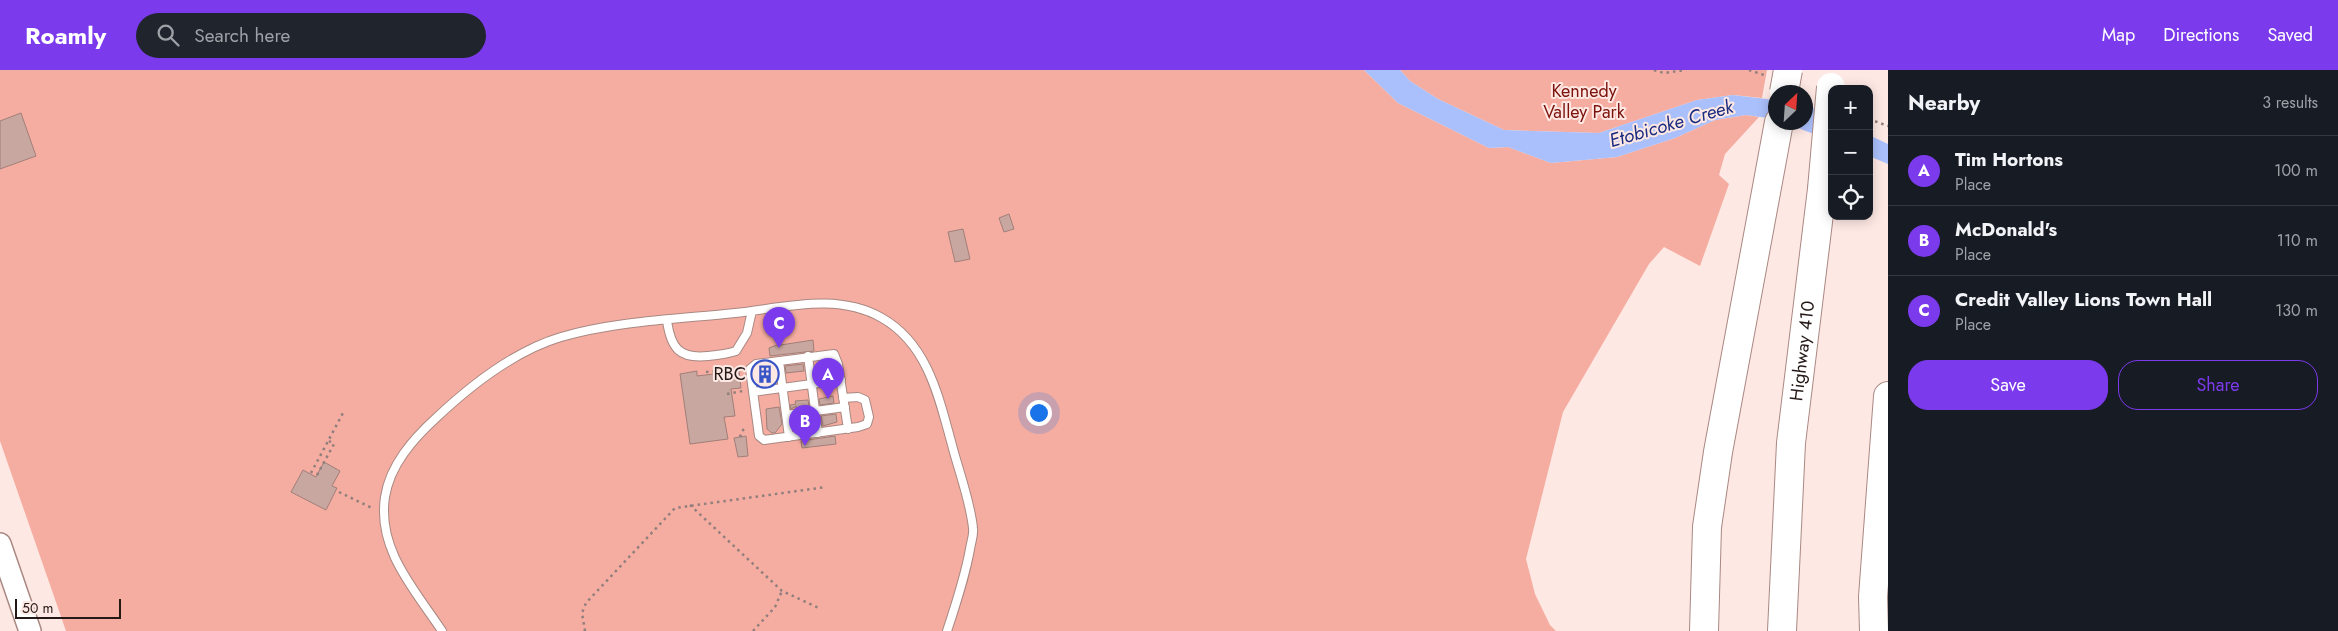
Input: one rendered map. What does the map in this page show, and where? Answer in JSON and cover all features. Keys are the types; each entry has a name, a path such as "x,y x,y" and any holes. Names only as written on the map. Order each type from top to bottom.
{"highway":[{"path":"1785,85 1788,70"},
{"name":"Highway 410","path":"1782,631 1791,443 1822,189 1832,78"},
{"path":"1703,625 1707,527 1718,452 1778,130"},
{"path":"1874,631 1874,587 1888,396"}],"main road":[{"path":"0,544 30,631"}],"lane":[{"path":"442,631 396,562 386,537 385,495 397,464 414,439 455,400 515,357 559,338 600,328 832,302 883,318 906,337 920,352 940,399 974,530 964,581 947,631"},
{"path":"667,320 672,341 678,349 689,357 697,357 736,351 747,333 752,311"},
{"path":"843,398 863,398 866,402 868,417 865,426 848,429 766,440 760,438 749,391 751,366 829,353 835,355 841,380 843,398 848,429"},
{"path":"808,356 818,433"},
{"path":"779,360 789,437"},
{"path":"749,391 841,380"},
{"path":"786,415 845,407"}],"path":[{"path":"1654,70 1664,73 1685,70"},
{"path":"1873,120 1888,126"},
{"path":"705,365 706,373 742,369"},
{"path":"727,394 749,391"},
{"path":"312,473 343,413"},
{"path":"740,437 744,429 750,427"},
{"path":"317,475 334,444 328,441"},
{"path":"585,631 582,613 588,599 672,510 690,505 826,487"},
{"path":"340,492 384,514"},
{"path":"690,505 782,591 821,609"},
{"path":"753,631 776,607 782,591"}],"green space":[{"path":"0,70 1364,70 1398,103 1489,148 1508,147 1551,163 1617,157 1675,138 1715,120 1746,115 1759,117 1725,154 1719,175 1729,184 1700,266 1664,247 1649,264 1563,412 1526,559 1535,594 1550,625 1556,631 66,631 0,441"},
{"name":"Kennedy Valley Park","path":"1400,70 1767,70 1762,98 1733,95 1697,100 1599,133 1504,130 1438,99 1410,81"}],"water":[{"name":"Etobicoke Creek","path":"1364,70 1400,70 1410,81 1438,99 1504,130 1599,133 1697,100 1733,95 1768,99 1768,118 1746,115 1715,120 1675,138 1617,157 1551,163 1508,147 1489,148 1398,103"},
{"path":"1813,108 1828,115 1828,139 1803,130 1813,130"},
{"path":"1873,137 1888,144 1888,164 1873,158"}],"building":[{"path":"21,113 36,156 0,169 0,121"},
{"path":"1009,214 1014,229 1004,232 999,218"},
{"path":"963,229 970,259 955,262 948,232"},
{"path":"813,340 814,351 770,356 769,348 774,346"},
{"path":"803,364 804,371 786,373 785,366"},
{"path":"697,371 697,376 739,371 741,388 731,389 735,416 724,417 728,439 690,444 680,374"},
{"path":"833,396 834,403 820,405 819,399"},
{"path":"808,400 809,406 796,408 796,406 791,409 790,405 796,404 795,401"},
{"path":"779,407 782,424 775,433 772,433 767,429 766,409"},
{"path":"836,414 837,422 823,426 821,416"},
{"path":"810,417 812,428 799,429 798,419"},
{"path":"746,436 748,456 738,457 734,438"},
{"path":"835,436 836,444 802,448 801,441"},
{"path":"324,462 340,471 332,486 337,488 326,510 291,492 303,470 316,477"}],"place":[{"name":"Credit Valley Lions Town Hall","path":"779,348"},
{"name":"RBC","path":"765,374"},
{"name":"Tim Hortons","path":"828,399"},
{"name":"McDonald's","path":"805,446"}]}
